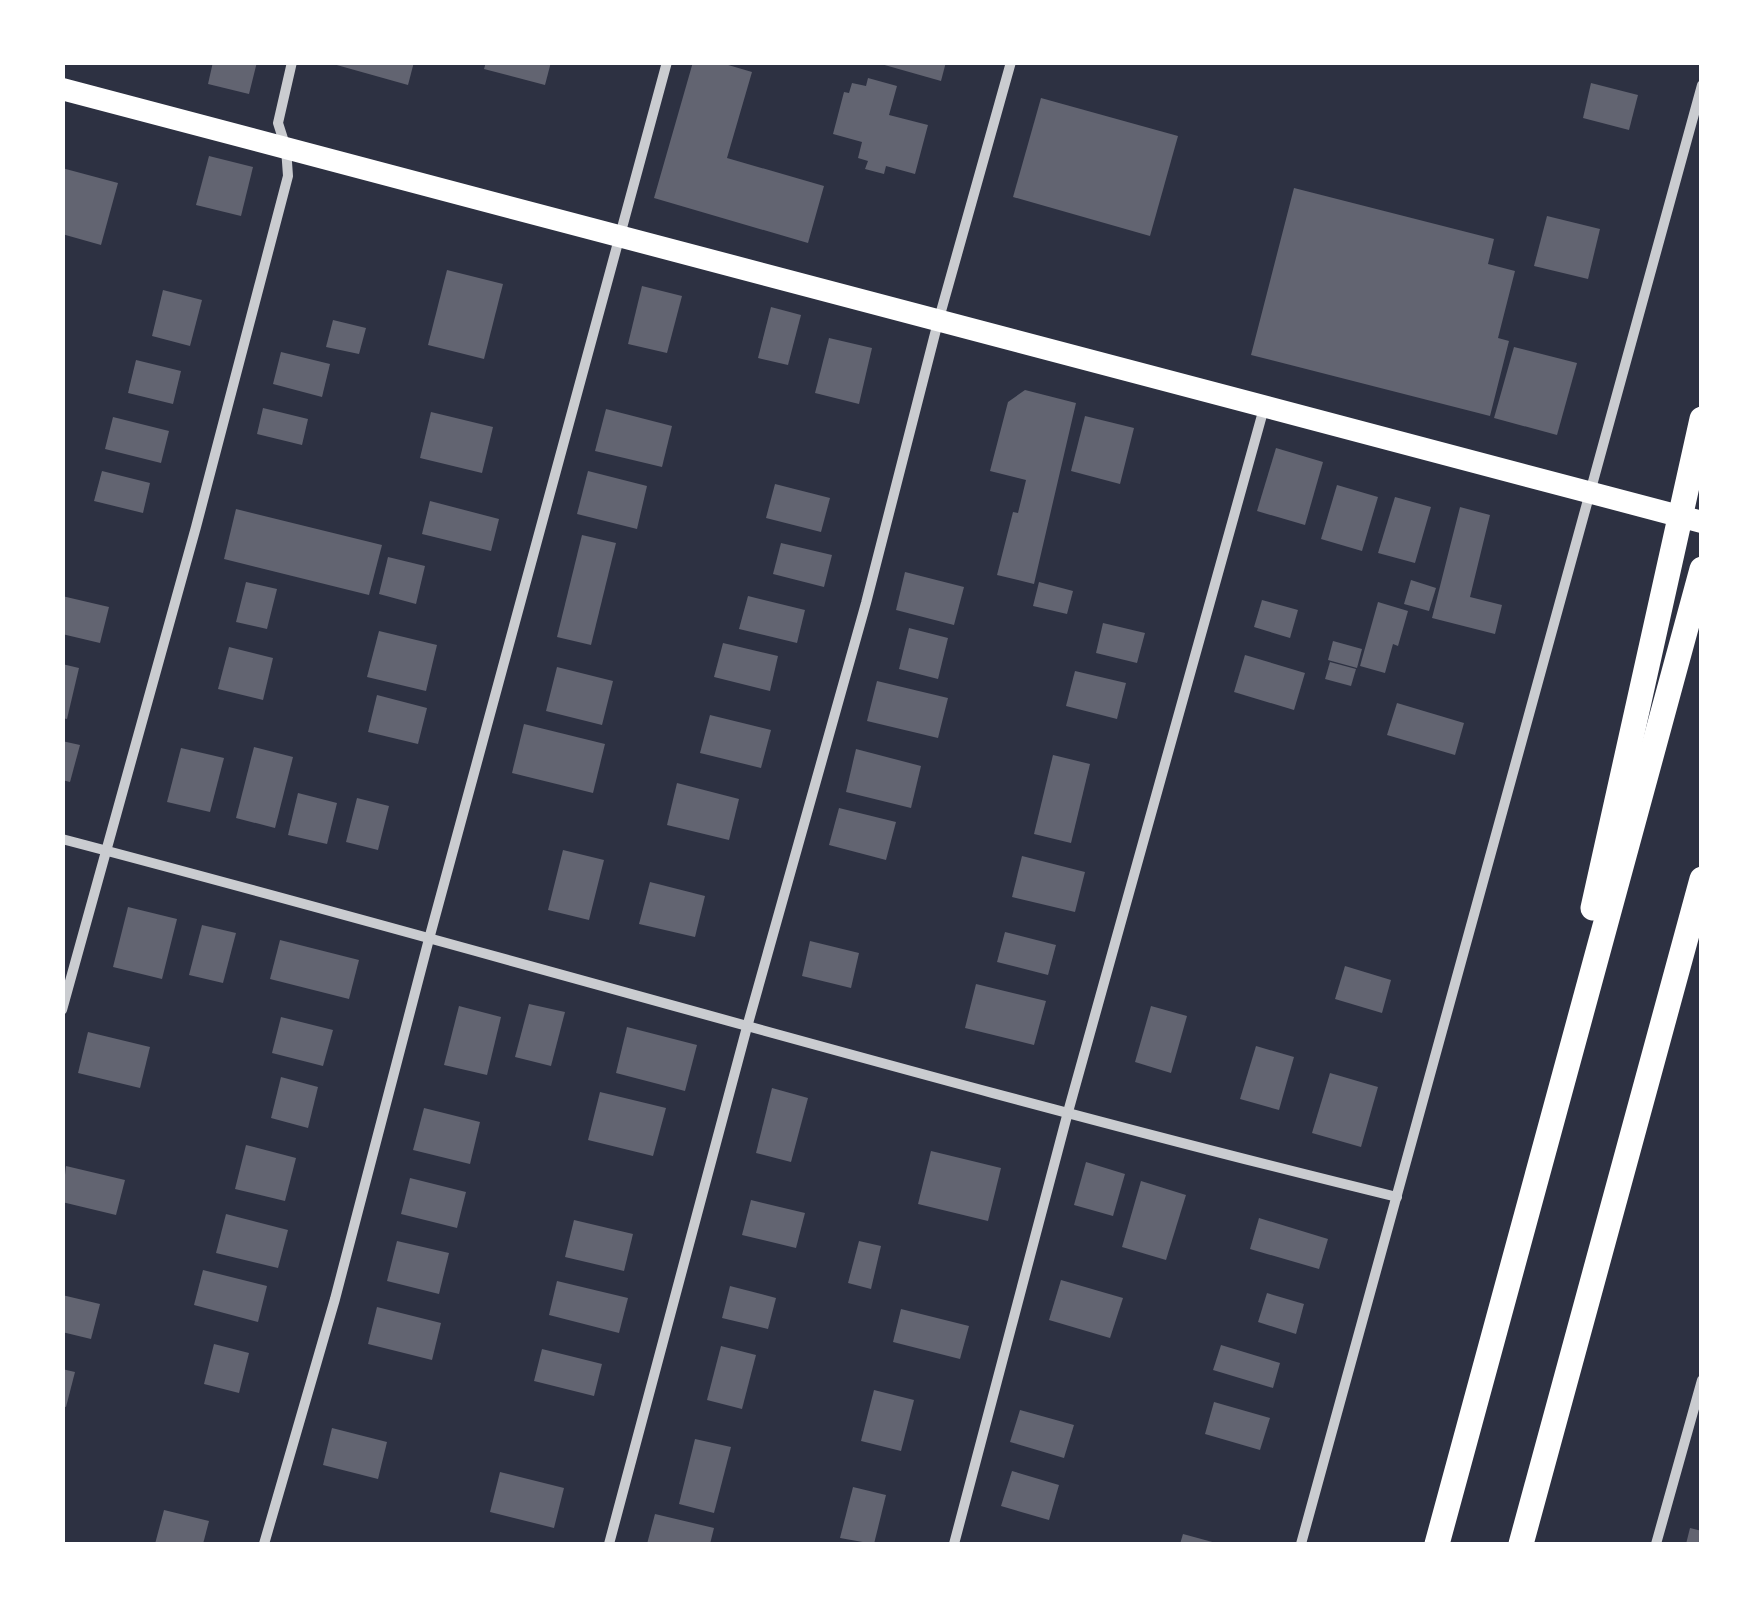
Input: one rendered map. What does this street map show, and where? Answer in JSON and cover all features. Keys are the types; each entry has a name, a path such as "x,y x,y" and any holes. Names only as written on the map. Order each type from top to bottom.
{"highway":[{"path":"1519,1245 1702,419"},
{"path":"1437,1544 1702,569"},
{"path":"1520,1544 1702,880"}],"main road":[{"path":"62,89 1702,522"}],"street":[{"path":"62,1010 196,527 288,176 286,148 278,123 292,62"},
{"path":"264,1544 335,1299 428,939 667,62"},
{"path":"609,1544 1011,62"},
{"path":"1301,1544 1702,85"},
{"path":"954,1544 1068,1112 1264,406"},
{"path":"62,839 747,1028 1396,1198"},
{"path":"1656,1544 1702,1380"}],"building":[{"path":"213,62 257,62 249,94 208,84"},
{"path":"326,62 414,62 408,85"},
{"path":"486,62 551,62 545,85 484,69"},
{"path":"693,62 718,62 752,72 727,158 824,186 808,243 654,198"},
{"path":"874,62 946,62 941,81"},
{"path":"868,78 897,86 889,115 928,125 915,174 886,166 884,174 865,169 868,161 858,158 862,142 833,134 844,92 849,93 852,83 866,86"},
{"path":"1591,83 1638,95 1629,130 1583,118"},
{"path":"1041,98 1178,136 1150,236 1013,197"},
{"path":"209,156 253,167 241,216 196,205"},
{"path":"62,168 118,183 101,245 62,234"},
{"path":"1294,188 1494,239 1488,264 1515,271 1498,338 1509,341 1490,416 1251,355"},
{"path":"1547,216 1600,229 1588,279 1534,266"},
{"path":"447,270 503,284 484,359 428,345"},
{"path":"642,286 682,296 667,353 628,344"},
{"path":"163,290 202,300 190,346 152,336"},
{"path":"771,307 801,315 788,365 758,358"},
{"path":"333,320 366,328 359,354 326,347"},
{"path":"829,338 872,348 859,404 815,393"},
{"path":"1514,347 1577,363 1557,435 1494,418"},
{"path":"281,352 330,364 322,397 273,384"},
{"path":"136,360 181,371 173,404 128,393"},
{"path":"1025,390 1076,403 1034,584 997,575 1013,512 1018,513 1026,480 990,471 1008,402"},
{"path":"263,408 308,419 302,445 257,434"},
{"path":"606,409 672,426 662,467 595,451"},
{"path":"431,412 493,427 482,473 420,458"},
{"path":"1085,416 1134,428 1120,484 1071,471"},
{"path":"113,417 169,431 161,463 105,449"},
{"path":"1276,448 1323,462 1305,525 1257,511"},
{"path":"102,471 150,483 143,513 94,501"},
{"path":"588,471 647,486 637,529 577,514"},
{"path":"775,484 830,498 821,532 766,518"},
{"path":"1337,485 1378,497 1362,551 1321,539"},
{"path":"1395,497 1431,507 1415,563 1378,553"},
{"path":"430,501 499,519 491,551 422,534"},
{"path":"1460,507 1490,515 1470,597 1502,605 1495,634 1432,618"},
{"path":"236,509 382,545 369,595 224,559"},
{"path":"582,535 616,543 591,645 557,637"},
{"path":"781,543 832,555 824,587 773,574"},
{"path":"388,557 425,566 416,604 379,594"},
{"path":"905,572 964,587 954,625 896,610"},
{"path":"1411,580 1436,588 1429,611 1404,604"},
{"path":"246,582 277,589 267,629 236,622"},
{"path":"1039,582 1073,591 1067,614 1033,606"},
{"path":"62,596 109,607 100,643 62,634"},
{"path":"748,596 805,610 797,643 739,629"},
{"path":"1262,600 1298,610 1290,638 1254,627"},
{"path":"1378,602 1408,611 1385,673 1360,666"},
{"path":"1103,623 1145,633 1137,663 1096,653"},
{"path":"909,628 948,638 938,679 899,669"},
{"path":"379,631 437,645 426,691 367,677"},
{"path":"1333,641 1362,649 1357,668 1328,660"},
{"path":"723,643 778,656 770,691 714,677"},
{"path":"229,647 273,658 263,700 218,689"},
{"path":"1245,655 1305,673 1294,710 1234,692"},
{"path":"1330,662 1356,669 1351,686 1325,679"},
{"path":"62,664 79,668 67,719 62,718"},
{"path":"557,667 613,681 602,725 546,711"},
{"path":"1075,671 1126,683 1117,719 1066,706"},
{"path":"877,681 948,698 938,738 867,721"},
{"path":"377,695 427,708 418,744 368,732"},
{"path":"1397,703 1464,723 1455,755 1387,735"},
{"path":"710,715 771,730 761,768 700,753"},
{"path":"524,724 605,744 593,793 512,773"},
{"path":"62,741 80,745 70,782 62,780"},
{"path":"254,747 293,757 275,828 236,818"},
{"path":"181,748 224,758 210,812 167,802"},
{"path":"856,749 921,766 911,808 846,792"},
{"path":"1053,755 1090,764 1071,843 1034,834"},
{"path":"677,783 739,799 729,840 667,825"},
{"path":"298,793 337,803 327,844 288,835"},
{"path":"357,798 389,806 378,850 346,842"},
{"path":"839,808 896,822 886,860 829,845"},
{"path":"563,850 604,860 589,920 548,910"},
{"path":"1022,856 1085,872 1075,912 1012,897"},
{"path":"650,882 705,896 695,937 639,924"},
{"path":"128,907 177,919 162,979 113,967"},
{"path":"202,925 236,933 223,983 189,975"},
{"path":"1005,932 1056,945 1048,975 997,962"},
{"path":"280,940 359,960 349,999 270,979"},
{"path":"810,941 859,953 851,988 802,976"},
{"path":"1345,966 1391,980 1382,1013 1335,999"},
{"path":"976,984 1046,1001 1034,1045 965,1028"},
{"path":"529,1004 565,1012 551,1066 515,1057"},
{"path":"459,1006 501,1017 487,1075 444,1065"},
{"path":"1151,1006 1187,1016 1171,1073 1135,1062"},
{"path":"281,1017 333,1030 323,1066 272,1053"},
{"path":"627,1027 697,1045 685,1091 616,1073"},
{"path":"88,1032 150,1047 140,1088 78,1073"},
{"path":"1256,1046 1294,1057 1279,1110 1240,1099"},
{"path":"1330,1073 1378,1087 1361,1147 1312,1133"},
{"path":"281,1077 318,1087 308,1128 271,1118"},
{"path":"772,1088 808,1098 791,1162 756,1153"},
{"path":"600,1092 666,1108 653,1156 588,1140"},
{"path":"424,1108 480,1122 470,1164 413,1150"},
{"path":"246,1145 296,1158 285,1201 235,1189"},
{"path":"931,1151 1001,1168 988,1221 918,1204"},
{"path":"1086,1162 1125,1174 1113,1216 1074,1205"},
{"path":"66,1166 125,1180 116,1215 62,1202"},
{"path":"410,1178 466,1192 457,1228 401,1214"},
{"path":"1141,1181 1186,1195 1166,1260 1122,1247"},
{"path":"751,1200 805,1213 796,1248 742,1235"},
{"path":"226,1214 288,1230 278,1268 216,1253"},
{"path":"1259,1218 1328,1239 1319,1269 1250,1249"},
{"path":"574,1220 633,1234 624,1271 565,1257"},
{"path":"397,1241 449,1253 439,1294 387,1281"},
{"path":"859,1241 881,1246 871,1289 848,1283"},
{"path":"203,1270 267,1286 258,1322 194,1305"},
{"path":"1061,1280 1123,1298 1110,1338 1049,1320"},
{"path":"557,1281 628,1298 619,1333 549,1315"},
{"path":"730,1286 776,1298 768,1329 722,1318"},
{"path":"1267,1293 1304,1304 1296,1334 1258,1322"},
{"path":"62,1295 100,1304 91,1339 62,1332"},
{"path":"377,1307 441,1323 432,1360 368,1344"},
{"path":"901,1309 969,1326 960,1359 893,1342"},
{"path":"214,1344 249,1353 239,1393 204,1384"},
{"path":"1221,1345 1280,1363 1273,1388 1213,1370"},
{"path":"721,1346 756,1355 742,1409 707,1400"},
{"path":"542,1349 602,1364 594,1396 534,1381"},
{"path":"62,1369 75,1372 66,1407 62,1406"},
{"path":"874,1390 914,1400 901,1451 861,1441"},
{"path":"1214,1402 1270,1418 1260,1450 1205,1434"},
{"path":"1020,1410 1074,1425 1064,1458 1010,1442"},
{"path":"332,1428 387,1442 378,1479 323,1465"},
{"path":"695,1439 731,1447 714,1513 679,1504"},
{"path":"1012,1471 1059,1485 1049,1520 1001,1506"},
{"path":"500,1472 564,1488 554,1528 490,1512"},
{"path":"853,1487 886,1495 874,1544 840,1538"},
{"path":"164,1510 209,1521 203,1544 155,1544"},
{"path":"655,1514 714,1528 710,1544 647,1544"},
{"path":"1690,1528 1702,1531 1702,1544 1686,1544"},
{"path":"1183,1534 1216,1543 1180,1544"}]}
